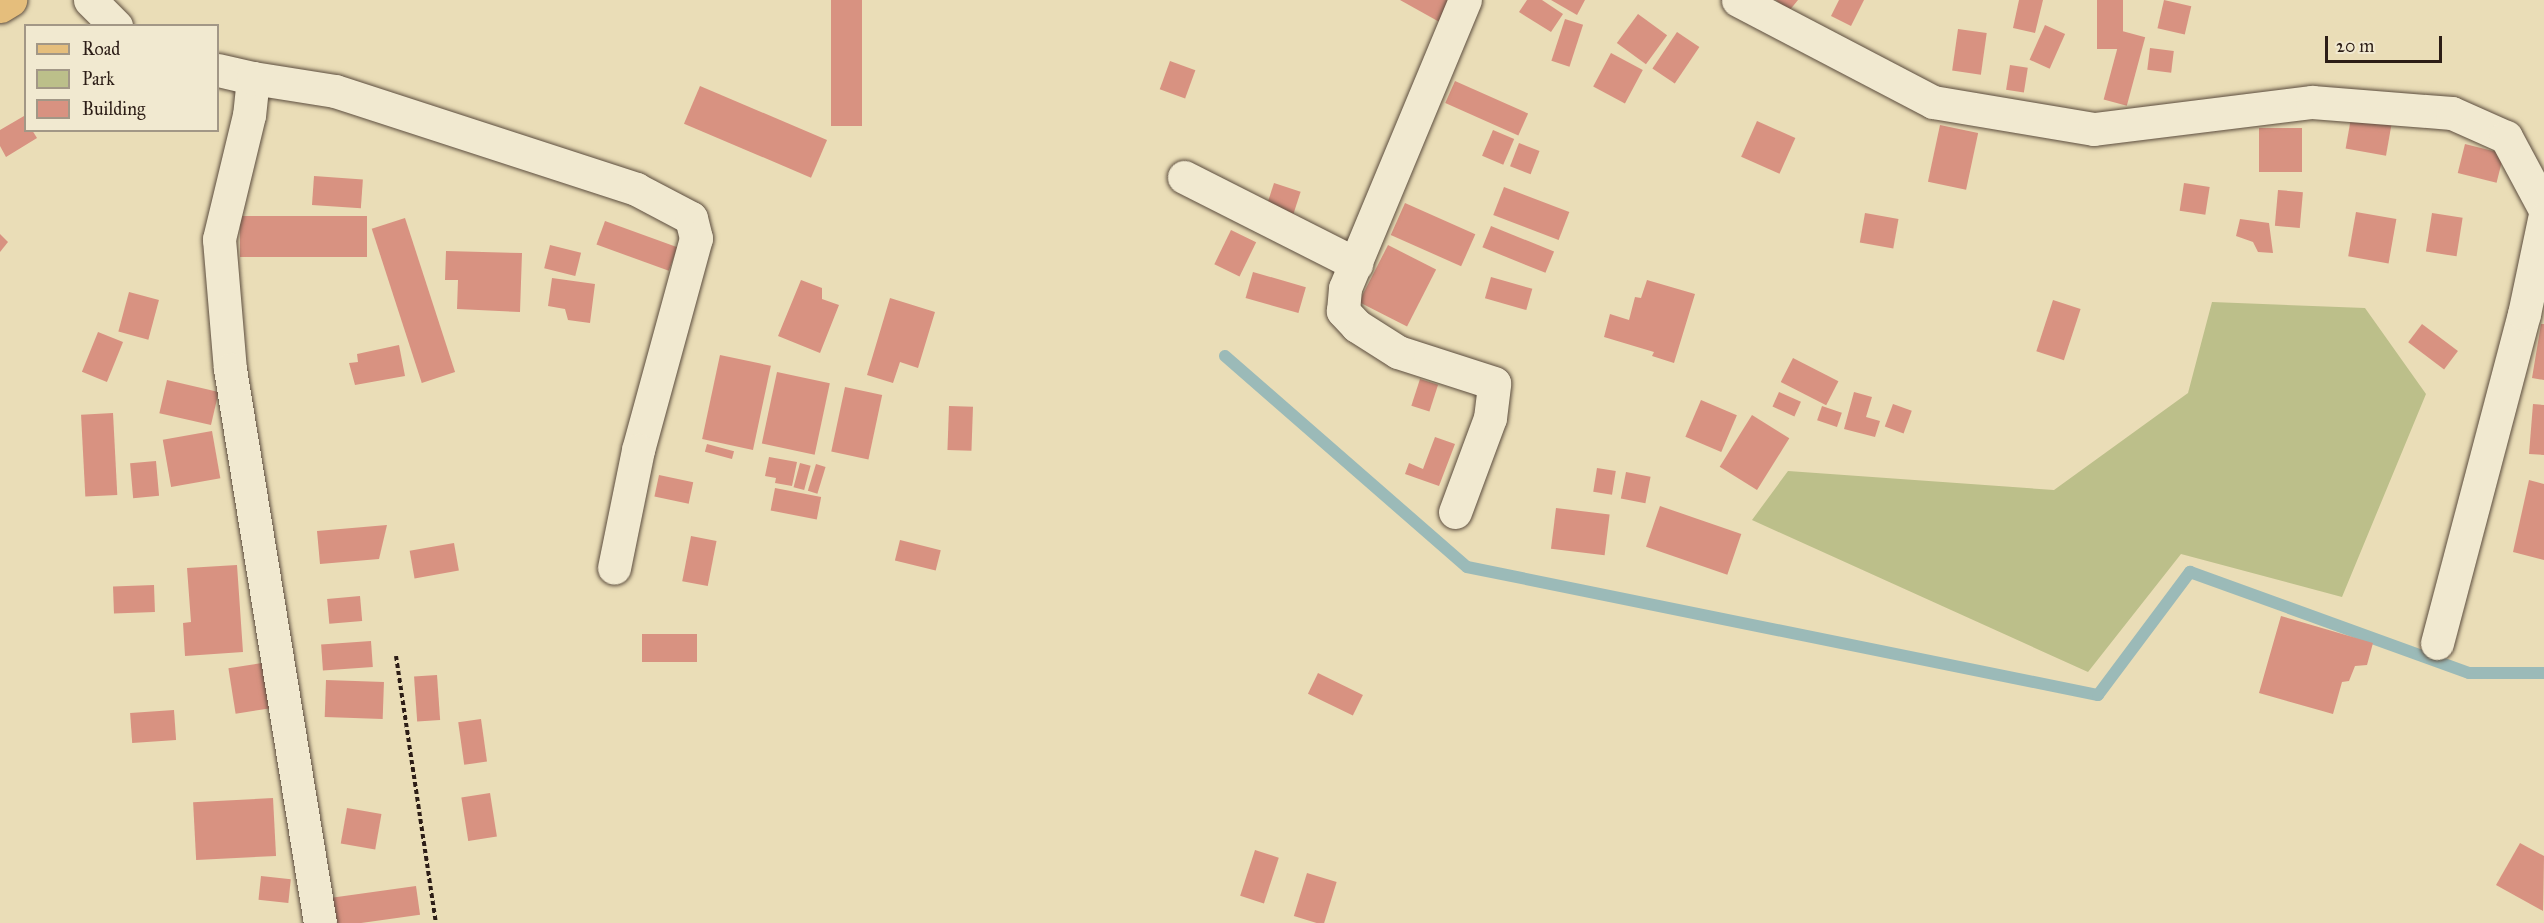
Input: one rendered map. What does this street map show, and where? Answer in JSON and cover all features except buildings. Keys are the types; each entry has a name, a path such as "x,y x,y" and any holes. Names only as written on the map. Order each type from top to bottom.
{"main road":[{"path":"0,6 10,0"}],"street":[{"path":"90,0 115,24"},
{"path":"1455,512 1490,418 1494,383 1398,352 1357,326 1343,311 1345,288 1465,0"},
{"path":"1738,0 1933,102 2094,129 2312,102 2452,113 2506,137 2544,208"},
{"path":"320,923 230,369 219,239 249,115 237,75 347,95 636,189 691,218 696,238 638,450 614,568"},
{"path":"1184,177 1356,264"},
{"path":"2438,643 2534,314 2544,219"}],"path":[{"path":"396,656 436,923"}],"green space":[{"path":"2212,302 2365,308 2426,394 2342,597 2181,554 2088,672 1752,520 1788,471 2054,490 2188,393"}],"waterway":[{"path":"1225,356 1467,567 2098,695 2190,572 2469,673 2544,673"}]}
